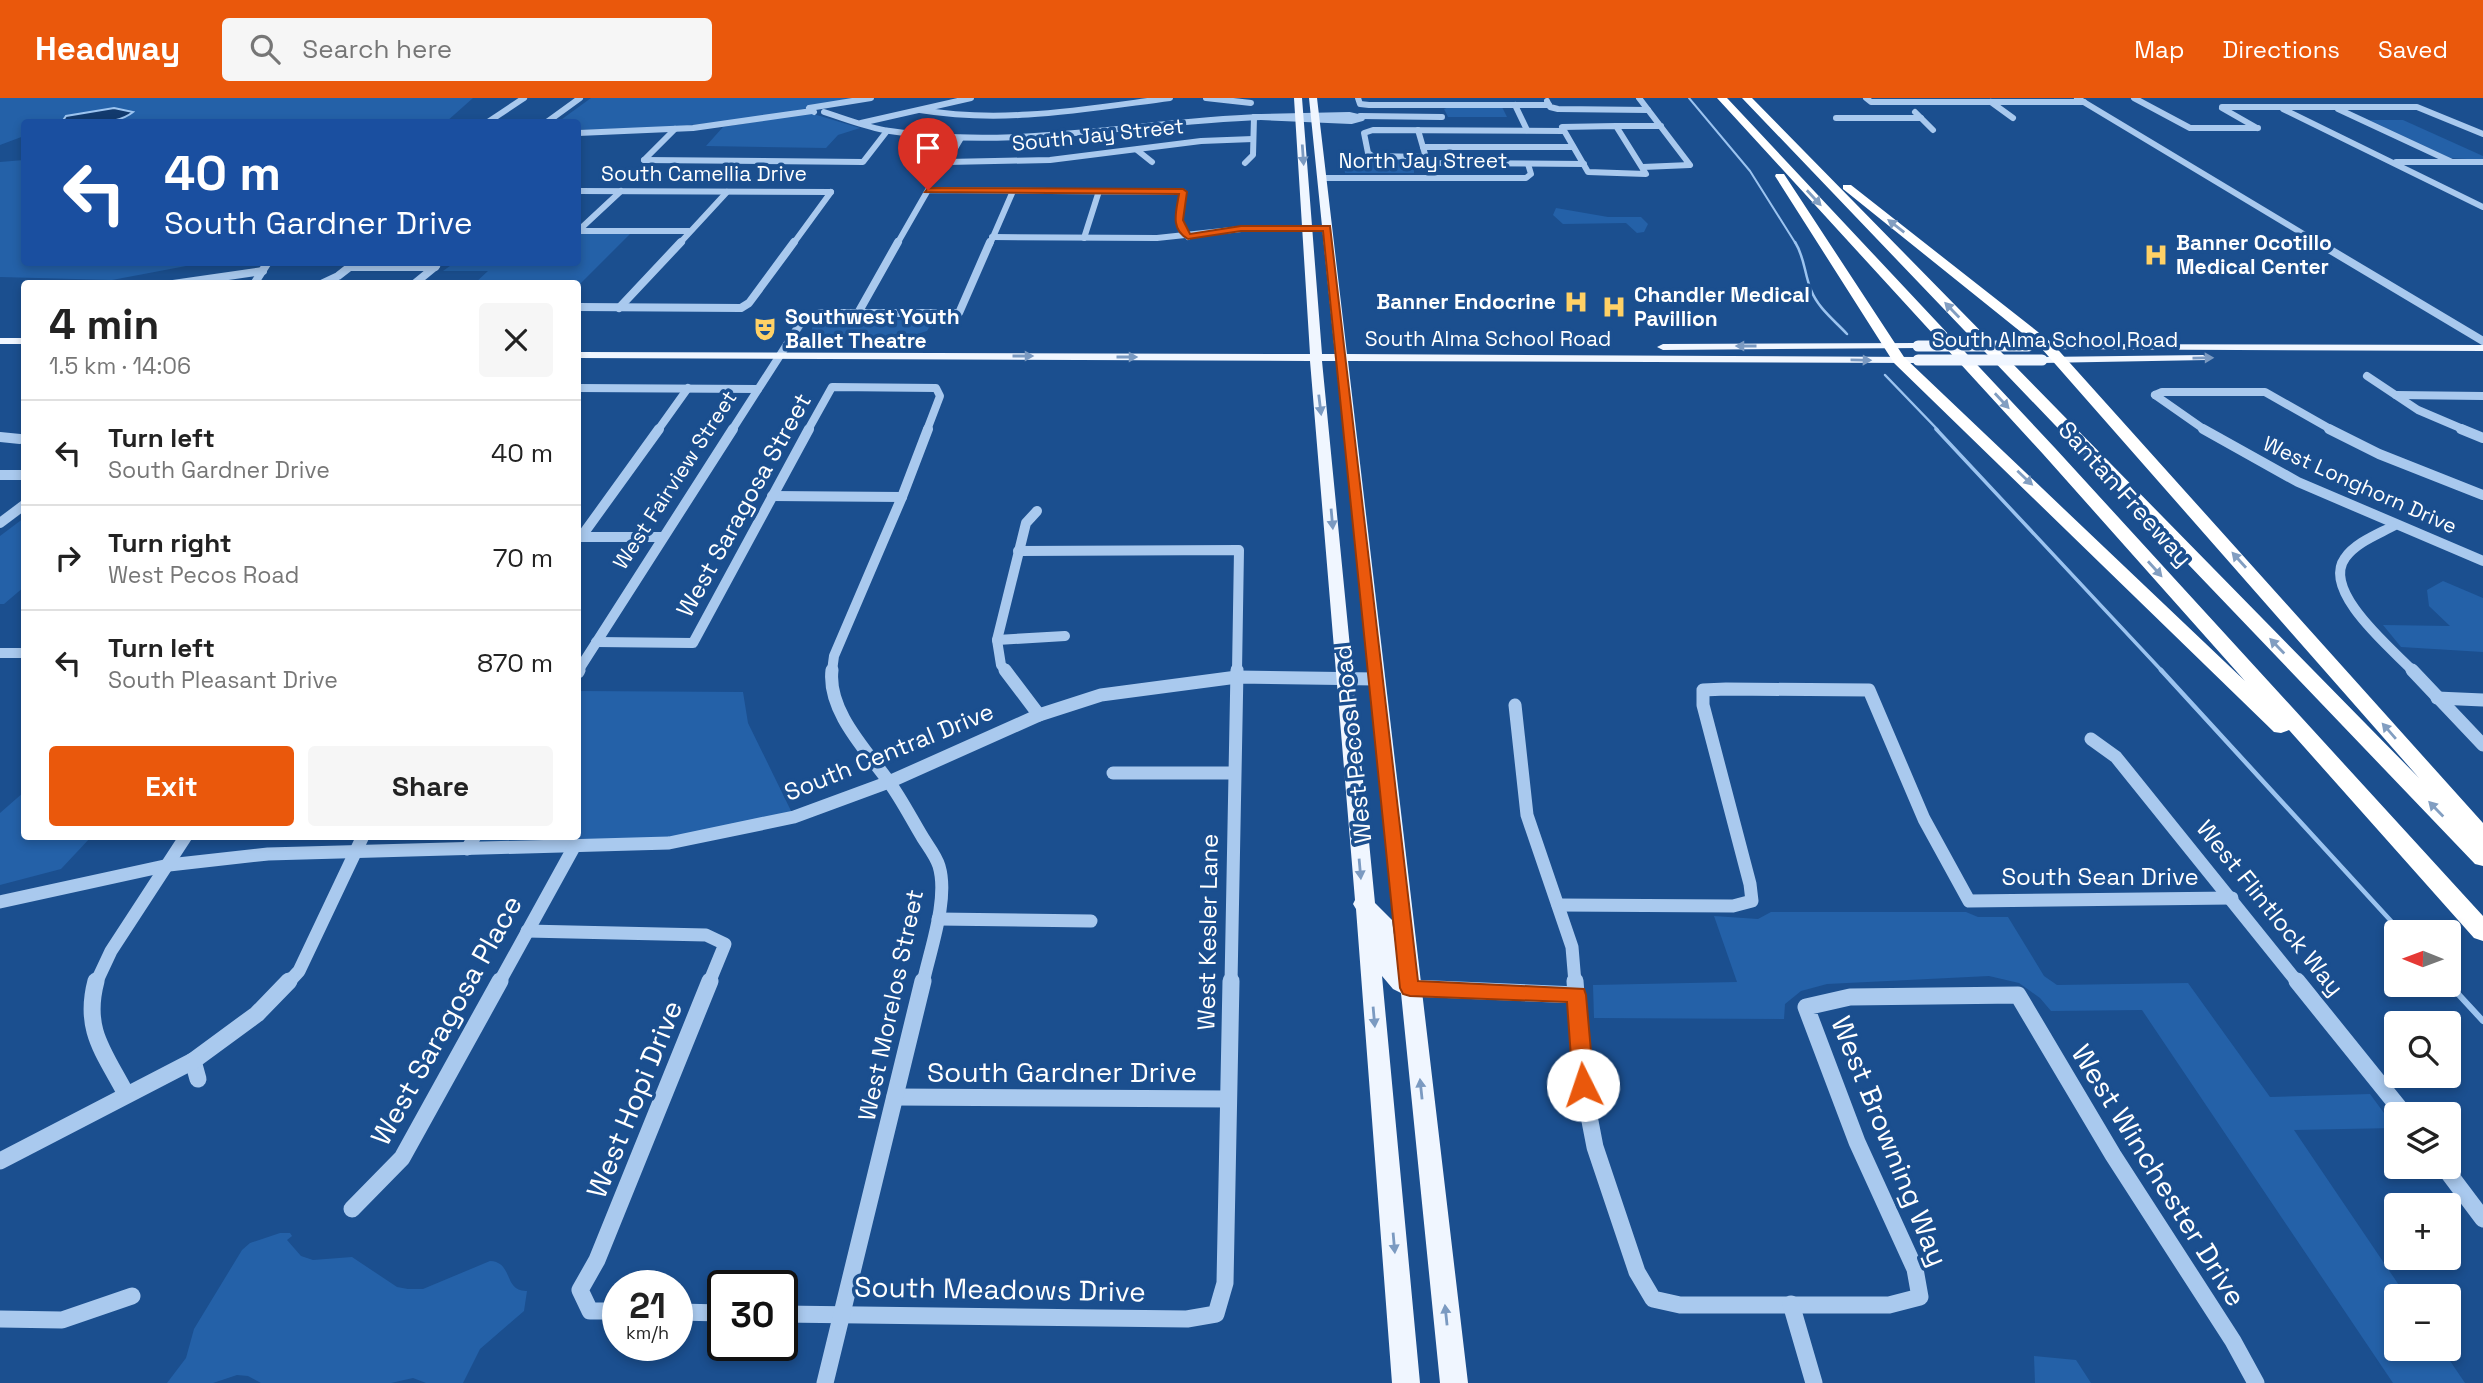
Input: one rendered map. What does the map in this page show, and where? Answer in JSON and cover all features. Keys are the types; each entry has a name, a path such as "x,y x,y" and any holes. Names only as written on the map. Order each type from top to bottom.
{"highway":[{"name":"Santan Freeway","path":"1722,98 2068,472 2476,924"},
{"name":"Santan Freeway","path":"1746,98 2483,858"},
{"path":"1735,112 1768,157 1899,360 2253,699 2476,924"},
{"path":"1773,125 2050,355 2138,447 2483,837"}],"main road":[{"name":"West Pecos Road","path":"1298,98 1316,352 1328,465 1363,904 1406,1383"},
{"name":"West Pecos Road","path":"1313,98 1454,1383"},
{"path":"0,341 21,341"},
{"name":"South Alma School Road","path":"581,344 785,344 1316,352"},
{"name":"South Alma School Road","path":"581,355 2028,346 2050,355 2111,359 2483,358"},
{"name":"South Alma School Road","path":"1342,352 1919,360 2298,348 2483,348"},
{"path":"2239,358 2248,353 2295,351 2298,348"},
{"path":"0,351 21,352"},
{"path":"2111,359 2083,363 2074,369 2132,434 2138,447"},
{"path":"1363,904 1382,920 1388,973 1398,985 1410,988"}],"street":[{"path":"493,119 524,98"},
{"path":"551,119 580,98"},
{"path":"832,108 871,98"},
{"path":"858,124 971,98"},
{"path":"920,110 976,117 1049,116 1170,98"},
{"path":"1206,98 1251,103"},
{"path":"1545,98 1551,107"},
{"path":"1596,98 1604,109"},
{"path":"1564,128 1591,174 1688,167 1689,163 1639,98"},
{"path":"2134,98 2190,128 2258,128"},
{"path":"2260,98 2483,207"},
{"path":"1868,100 2081,100 2483,341"},
{"path":"1359,101 1648,110"},
{"path":"1905,102 1933,130"},
{"path":"1990,102 2013,118"},
{"path":"581,132 676,129 808,111 817,105 832,108 858,124 887,131 961,138 1070,134 1196,119 1442,117"},
{"path":"1438,105 1447,130"},
{"path":"1514,105 1527,130"},
{"path":"2222,107 2258,128"},
{"path":"2222,107 2417,107 2483,134"},
{"path":"2334,107 2452,162"},
{"path":"1245,163 1253,155 1254,117"},
{"path":"1836,118 1921,118"},
{"path":"1059,125 1070,134"},
{"path":"1616,126 1645,170"},
{"path":"1426,157 1372,156 1368,153 1366,131 1661,126"},
{"path":"676,129 644,160 863,162 887,131"},
{"path":"1418,130 1426,157 1431,163 1584,164"},
{"path":"581,140 590,132"},
{"path":"947,162 961,138"},
{"name":"South Jay Street","path":"947,162 1050,160 1201,141 1253,139"},
{"path":"1423,147 1573,147"},
{"path":"1136,150 1152,162"},
{"path":"2390,162 2483,162"},
{"name":"North Jay Street","path":"1321,178 1526,178 1531,174 1528,164"},
{"path":"1013,191 960,313 858,313 928,190 1183,192 1178,220 1182,231 1188,237"},
{"name":"South Camellia Drive","path":"581,191 831,192 749,303 741,308 619,308"},
{"path":"581,228 621,191"},
{"path":"581,307 619,308 727,191"},
{"path":"1084,238 1099,191"},
{"path":"992,237 1188,237 1241,229 1327,228"},
{"path":"581,231 689,231"},
{"path":"257,280 266,266"},
{"path":"336,280 352,266"},
{"path":"419,280 437,266"},
{"path":"201,280 263,271"},
{"name":"West Fairview Street","path":"581,667 804,318 811,315 858,313"},
{"path":"2367,376 2443,423 2483,438"},
{"path":"832,387 936,388"},
{"name":"West Saragosa Street","path":"596,642 693,643 832,387"},
{"path":"581,388 758,389"},
{"path":"581,534 688,388"},
{"name":"West Morelos Street","path":"825,1383 938,919 941,886 939,865 889,782 877,768 836,703 831,681 834,656 902,497 940,396 936,388"},
{"path":"2265,391 2338,434 2379,454 2483,495"},
{"name":"West Longhorn Drive","path":"2265,391 2162,392 2155,395 2235,449 2298,482 2483,561"},
{"path":"2396,395 2483,396"},
{"path":"0,437 20,439"},
{"path":"0,475 21,475"},
{"path":"772,496 902,497"},
{"path":"0,523 21,507"},
{"path":"1037,511 1026,523 997,640 1001,665 1039,715"},
{"path":"2395,525 2354,548 2341,559 2337,577 2340,588 2356,611 2483,745"},
{"path":"581,537 663,537"},
{"name":"West Kesler Lane","path":"1018,551 1239,551 1225,1283 1216,1314"},
{"path":"997,640 1065,636"},
{"path":"0,653 21,653"},
{"name":"South Central Drive","path":"0,902 169,864 268,854 355,852 471,843 574,847 669,843 794,817 889,782 1039,715 1101,695 1237,677 1375,680"},
{"name":"South Sean Drive","path":"1558,905 1733,905 1752,901 1750,884 1703,705 1703,690 1869,690 1924,818 1969,901 2232,898"},
{"path":"2437,698 2483,700"},
{"path":"1515,705 1527,815 1572,947 1583,1085 1595,1147 1637,1272 1653,1299 1680,1305 1791,1304 1814,1383"},
{"name":"West Flintlock Way","path":"2091,739 2116,757 2394,1102"},
{"path":"1113,773 1234,773"},
{"path":"126,1094 92,1028 91,1001 97,978 111,951 184,840"},
{"path":"0,1161 193,1061 257,1014 299,971 361,840"},
{"name":"West Saragosa Place","path":"352,1209 402,1158 574,847"},
{"path":"938,919 1091,920"},
{"path":"527,931 706,935"},
{"name":"West Hopi Drive","path":"580,1290 597,1259 725,944 706,935"},
{"path":"1410,988 1577,995"},
{"name":"West Browning Way","path":"1791,1304 1889,1305 1920,1297 1915,1269 1857,1142 1806,1007 1850,997 2018,995"},
{"name":"West Winchester Drive","path":"2018,995 2113,1155 2233,1341 2256,1383"},
{"path":"193,1061 198,1079"},
{"name":"South Gardner Drive","path":"895,1097 1228,1099"},
{"path":"2453,1179 2483,1219"},
{"path":"580,1290 590,1311 602,1311"},
{"path":"0,1320 62,1320 132,1296"},
{"name":"South Meadows Drive","path":"798,1314 1188,1319 1216,1314"}],"shaded area":[{"path":"0,98 473,98 449,119 21,119 21,137 0,145"},
{"path":"591,98 859,98 758,118 671,127 581,130 581,119 562,119"},
{"path":"1502,107 1507,117 1448,117 1444,109"},
{"path":"114,108 133,112 121,119 64,119 66,116"},
{"path":"810,113 860,128 838,135 826,148 706,146 723,127"},
{"path":"2369,120 2403,120 2483,156 2483,160 2450,158"},
{"path":"1343,157 1412,159 1422,164 1414,166 1414,173 1345,173"},
{"path":"21,160 21,266 186,266 112,280 0,277 0,162"},
{"path":"1556,208 1608,217 1641,217 1648,224 1644,232 1637,233 1626,223 1563,224 1553,215"},
{"path":"581,234 630,234 581,283 581,280 478,280 488,271 443,271 450,266 581,266"},
{"path":"815,318 933,321 927,331 911,336 810,336"},
{"path":"21,520 21,590 4,604 0,604 0,536"},
{"path":"2443,581 2483,598 2483,652 2401,647 2383,625 2450,626 2429,606 2427,590"},
{"path":"581,691 743,692 748,723 794,817 669,843 467,849 473,840 581,840"},
{"path":"21,795 21,840 88,840 61,869 0,885 0,813"},
{"path":"1771,912 1966,912 1978,917 2008,917 2044,976 2057,985 2188,983 2270,1097 2370,1094 2384,1113 2384,1128 2294,1130 2384,1263 2384,1270 2389,1270 2398,1284 2384,1284 2384,1361 2450,1361 2465,1383 2393,1383 2142,1010 2051,1011 2040,998 2019,983 1989,976 1827,984 1801,991 1785,1004 1784,1019 1594,1018 1593,985 1737,982 1714,916 1758,919"},
{"path":"280,1233 290,1233 292,1236 287,1240 301,1256 313,1260 352,1257 397,1287 408,1289 423,1289 490,1261 497,1263 503,1266 514,1287 527,1291 524,1311 480,1349 463,1383 426,1383 413,1378 391,1383 261,1383 248,1376 237,1375 213,1383 167,1383 186,1358 194,1329 242,1250 250,1243"},
{"path":"2034,1356 2076,1360 2091,1383 2035,1383"}],"waterway":[{"path":"1689,98 1750,171 1796,244"},
{"path":"1796,244 1814,296 1847,334"},
{"path":"1885,375 1938,430"},
{"path":"1936,429 2162,671"},
{"path":"2161,670 2390,920"},
{"path":"2461,997 2483,1021"}],"place":[{"name":"Banner Ocotillo Medical Center","path":"2156,255"},
{"name":"Banner Endocrine","path":"1576,302"},
{"name":"Chandler Medical Pavillion","path":"1614,307"},
{"name":"Southwest Youth Ballet Theatre","path":"765,329"}],"route":[{"path":"928,190 1183,192 1178,220 1182,231 1188,237 1241,229 1327,228 1410,988 1577,995 1583,1085"}]}
